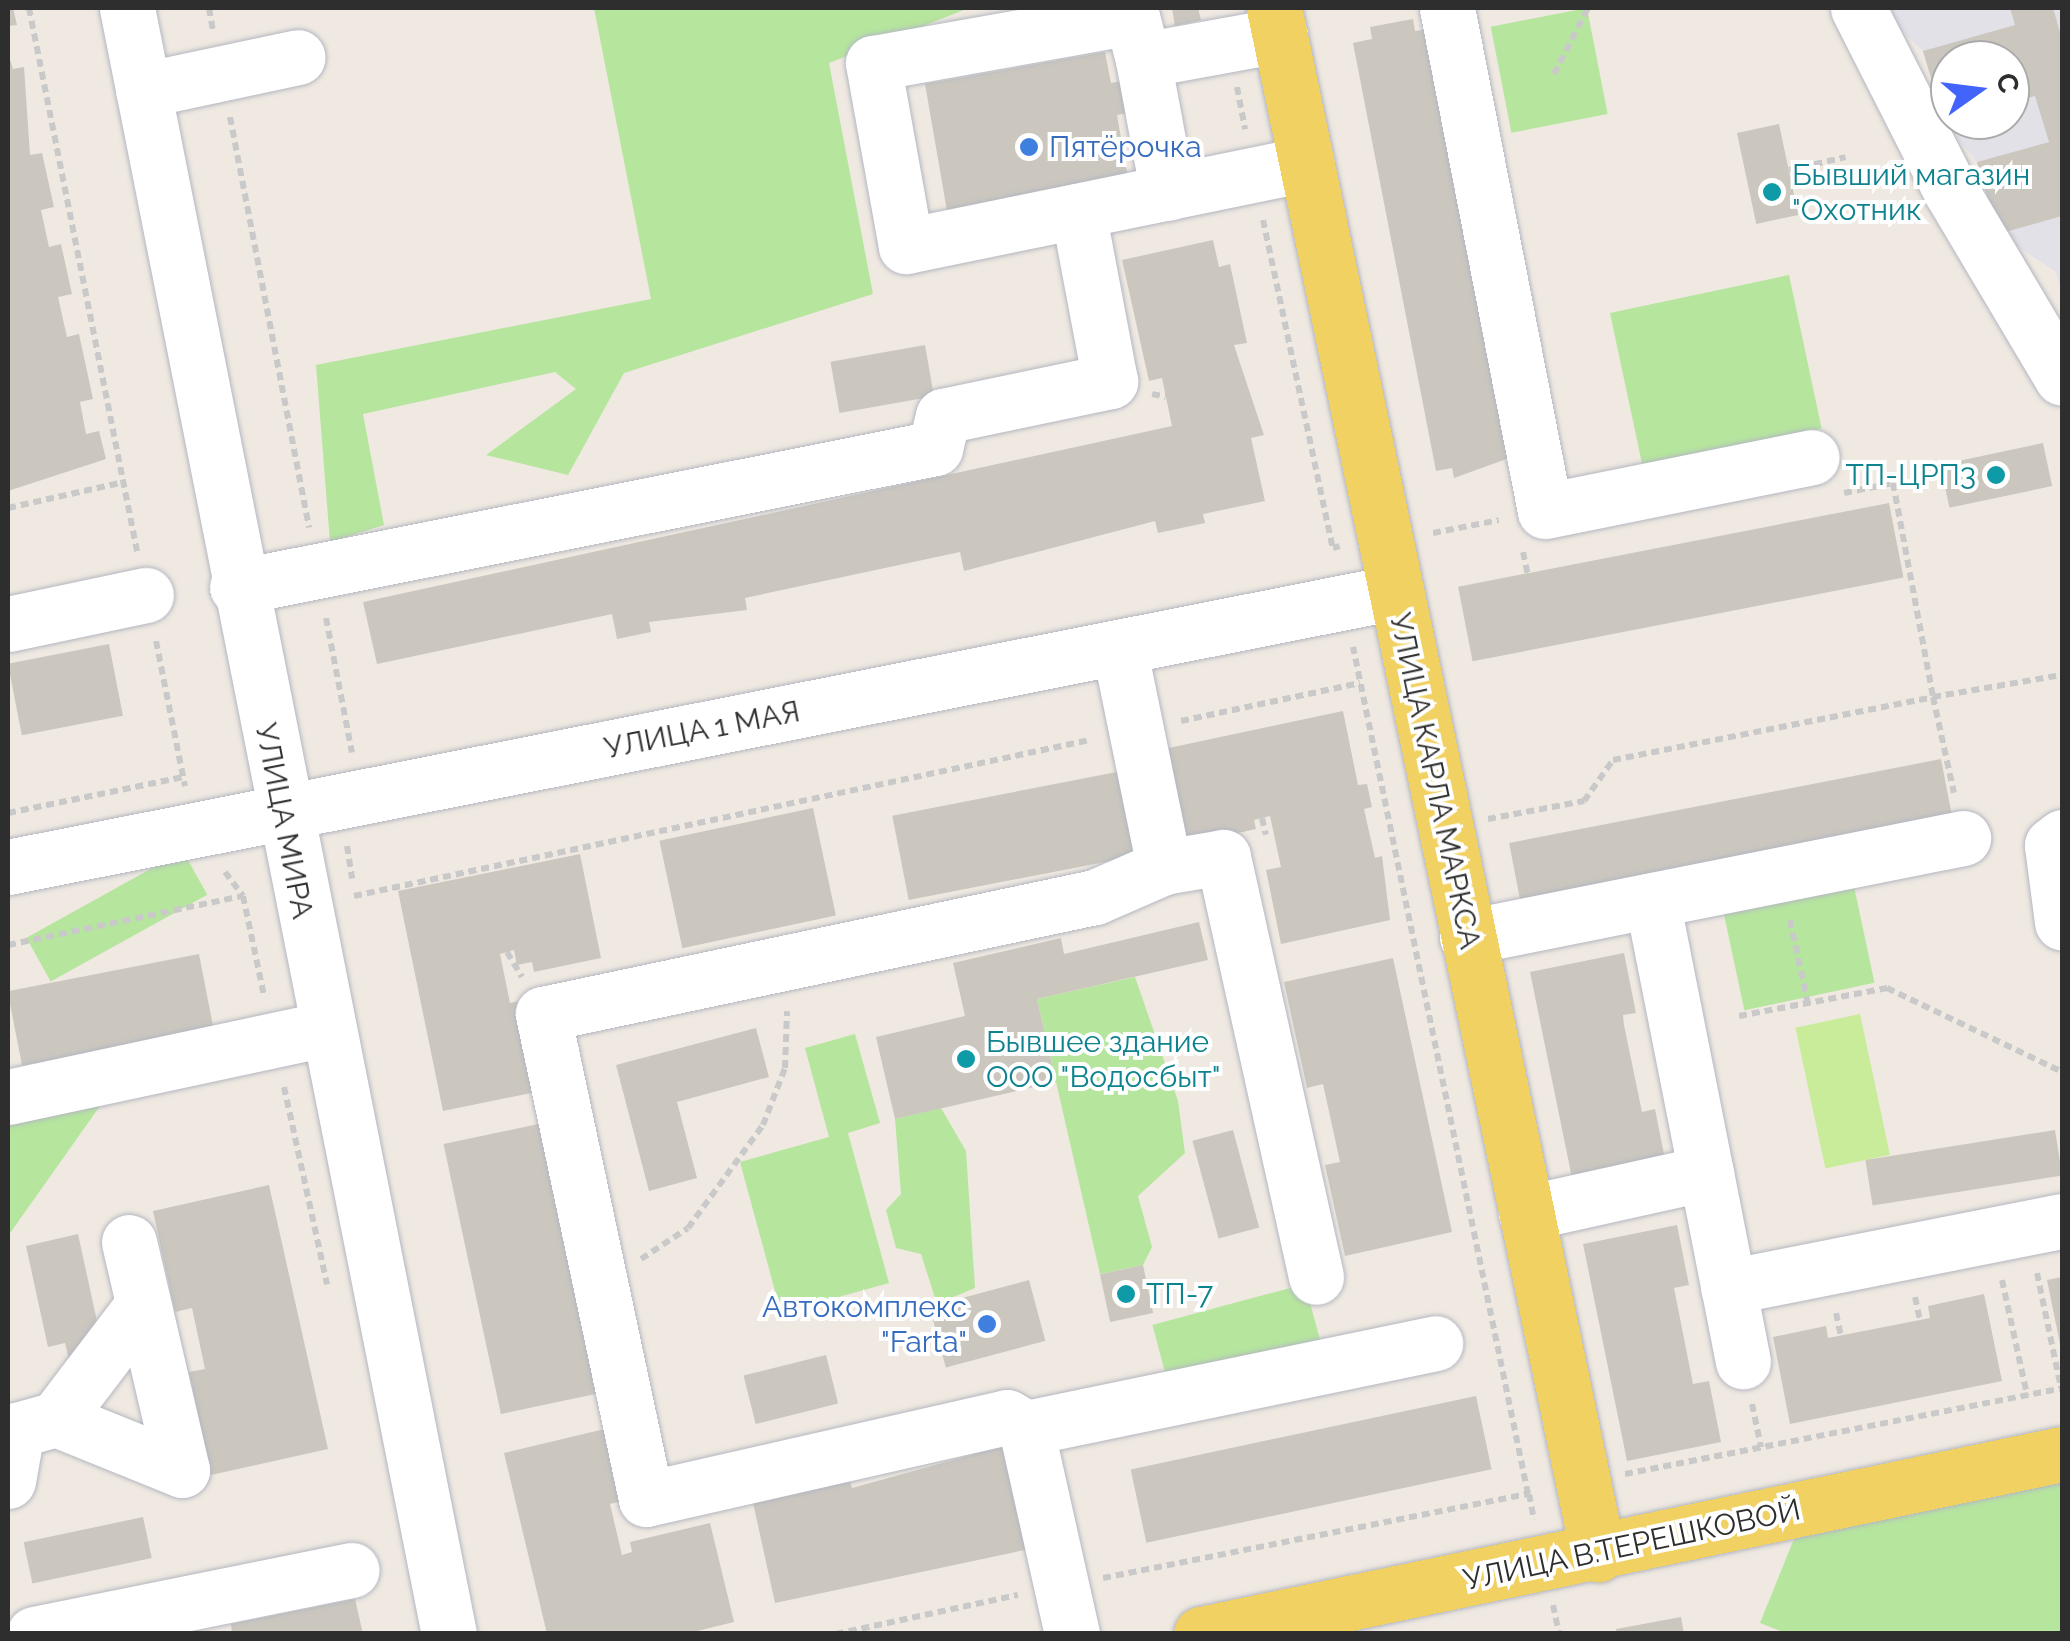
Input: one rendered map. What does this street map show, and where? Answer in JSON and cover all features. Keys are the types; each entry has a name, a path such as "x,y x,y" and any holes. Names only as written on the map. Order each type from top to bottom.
{"main road":[{"name":"УЛИЦА КАРЛА МАРКСА","path":"1277,21 1598,1554"},
{"name":"УЛИЦА В.ТЕРЕШКОВОЙ","path":"1201,1634 2062,1454"}],"street":[{"name":"УЛИЦА МИРА","path":"127,8 281,812 449,1634"},
{"path":"1447,8 1530,514 1825,475"},
{"path":"1858,8 1950,191 2062,378"},
{"path":"1168,192 1132,16 873,63 906,246 1307,164"},
{"path":"1143,60 1277,21"},
{"path":"142,90 298,57"},
{"path":"237,587 935,448 944,416 1110,381 1078,211"},
{"name":"УЛИЦА 1 МАЯ","path":"8,866 1396,592"},
{"path":"8,624 146,595"},
{"path":"1119,647 1164,868"},
{"path":"2062,837 2052,845 2062,922"},
{"path":"1467,937 1964,838"},
{"path":"1316,1277 1223,857 1164,868 1095,897 788,959 543,1014 646,1498 1008,1417 1026,1428 1435,1343"},
{"path":"1652,900 1744,1361"},
{"path":"8,1097 326,1029"},
{"path":"1526,1213 1706,1173"},
{"path":"1728,1287 2028,1228"},
{"path":"8,1481 16,1430 56,1419 182,1470 129,1242"},
{"path":"56,1419 143,1304"},
{"path":"1026,1428 1072,1634"},
{"path":"34,1634 352,1570"}],"path":[{"path":"209,8 361,797 346,836 353,890"},
{"path":"1554,74 1588,8"},
{"path":"1788,170 1846,158"},
{"path":"1825,475 1893,482 1964,838"},
{"path":"8,508 124,482"},
{"path":"1422,535 1530,514"},
{"path":"1484,839 1480,820 1584,801 1613,760 2062,675"},
{"path":"8,813 183,777"},
{"path":"1781,874 1808,1004"},
{"path":"8,946 243,896"},
{"path":"601,1287 688,1228 763,1125 785,1068 788,959"},
{"path":"1739,1016 1887,988 2062,1072"},
{"path":"2028,1228 2060,1388"},
{"path":"2027,1395 2028,1228"}],"shaded area":[{"path":"1877,8 2062,8 2062,294 2056,272 1998,234 1977,162 1959,140 2030,140 2030,40 1930,40 1930,75 1923,51"}],"green space":[{"path":"594,8 969,8 829,63 873,294 624,373 568,475 486,455 576,389 555,372 363,414 384,525 330,542 316,365 651,299"},
{"path":"1587,8 1608,114 1511,133 1491,27"},
{"path":"1789,275 1822,429 1643,467 1610,313"},
{"path":"183,851 207,895 51,982 26,938"},
{"path":"1852,877 1874,983 1744,1010 1722,905"},
{"path":"1135,977 1178,1101 1185,1153 1138,1196 1152,1247 1143,1265 1100,1274 1037,999"},
{"path":"1860,1014 1890,1155 1825,1169 1795,1028"},
{"path":"855,1034 880,1123 848,1133 889,1283 781,1313 740,1162 829,1137 805,1048"},
{"path":"112,1089 8,1236 8,1111"},
{"path":"941,1108 966,1151 975,1288 937,1304 921,1254 896,1248 886,1210 901,1194 895,1119"},
{"path":"1305,1284 1323,1353 1171,1393 1152,1325"},
{"path":"2062,1476 2062,1633 1788,1634 1760,1623 1796,1534"}],"building":[{"path":"8,8 13,8 17,25 8,26"},
{"path":"1172,8 1198,8 1201,20 1175,26"},
{"path":"2010,8 2053,8 2062,39 2062,216 1998,234 1977,162 2049,142 2035,96 2030,97 2030,40 1962,40 2015,25"},
{"path":"1413,19 1415,31 1429,29 1512,457 1454,478 1452,468 1436,471 1353,43 1372,39 1370,27"},
{"path":"1930,49 1930,75 1923,51"},
{"name":"Пятёрочка","path":"1105,52 1111,83 1127,80 1133,112 1117,115 1128,178 947,211 925,84"},
{"path":"8,53 13,69 24,67 30,155 42,153 54,207 41,210 49,247 61,244 72,294 58,297 67,337 79,334 93,399 80,402 86,434 99,431 106,459 8,491"},
{"name":"Бывший магазин \"Охотник","path":"1779,124 1798,215 1756,224 1737,133"},
{"path":"1213,240 1219,267 1230,264 1247,343 1234,345 1264,435 1251,438 1265,501 1203,514 1205,523 1158,533 1155,521 964,571 960,552 745,598 747,610 649,622 651,632 617,639 612,614 377,664 363,602 1172,426 1162,378 1149,381 1122,260"},
{"path":"925,345 934,396 839,413 830,362"},
{"name":"ТП-ЦРП3","path":"2043,443 2052,486 1949,508 1940,465"},
{"path":"1889,503 1904,578 1473,661 1458,587"},
{"path":"109,644 123,716 22,735 8,664"},
{"path":"1343,711 1358,785 1367,784 1372,807 1364,809 1375,858 1382,856 1390,920 1281,944 1266,870 1281,867 1270,816 1254,820 1256,829 1184,845 1164,749"},
{"path":"1941,759 1955,830 1523,914 1509,843"},
{"path":"1122,771 1138,855 909,900 892,816"},
{"path":"813,808 836,916 682,948 659,841"},
{"path":"580,854 601,958 534,972 532,962 517,965 514,950 500,954 510,1003 529,999 536,1092 443,1111 398,891"},
{"path":"1199,922 1208,960 1037,999 1056,1082 895,1119 876,1037 965,1016 953,963 1061,938 1064,954"},
{"path":"1624,953 1636,1013 1623,1015 1624,1025 1642,1112 1655,1109 1667,1169 1574,1188 1530,972"},
{"path":"199,954 214,1029 22,1066 8,991"},
{"path":"1393,958 1452,1232 1345,1256 1325,1165 1340,1162 1323,1084 1307,1088 1284,982"},
{"path":"756,1028 769,1077 677,1102 697,1178 649,1191 616,1065"},
{"path":"557,1120 614,1390 501,1414 444,1144"},
{"path":"1233,1130 1259,1228 1219,1238 1192,1141"},
{"path":"2055,1130 2062,1175 1873,1205 1865,1160"},
{"path":"269,1185 328,1449 211,1475 189,1372 205,1369 192,1308 175,1312 153,1211"},
{"path":"1677,1225 1689,1285 1674,1288 1693,1384 1709,1381 1721,1442 1627,1461 1583,1244"},
{"path":"78,1234 100,1335 69,1360 65,1343 48,1347 26,1246"},
{"name":"ТП-7","path":"1143,1265 1153,1313 1110,1322 1100,1274"},
{"path":"2062,1277 2062,1349 2061,1349 2047,1280"},
{"name":"Автокомплекс \"Farta\"","path":"1029,1280 1045,1341 946,1368 930,1307"},
{"path":"1984,1294 2002,1381 1790,1424 1773,1337 1826,1326 1828,1338 1930,1318 1928,1306"},
{"path":"826,1355 838,1404 756,1424 744,1376"},
{"path":"1476,1396 1492,1469 1146,1543 1131,1469"},
{"path":"613,1427 630,1499 610,1504 622,1555 632,1552 630,1542 710,1523 734,1622 685,1634 547,1634 504,1453"},
{"path":"1011,1444 1034,1548 775,1603 752,1498 849,1478 852,1488"},
{"path":"143,1517 152,1558 32,1583 24,1542"},
{"path":"355,1599 363,1634 232,1634 231,1624"},
{"path":"1681,1617 1684,1634 1617,1634 1616,1629"}],"place":[{"name":"Пятёрочка","path":"1029,147"},
{"name":"Бывший магазин \"Охотник","path":"1772,192"},
{"name":"ТП-ЦРП3","path":"1996,475"},
{"name":"Бывшее здание ООО \"Водосбыт\"","path":"966,1059"},
{"name":"ТП-7","path":"1126,1294"},
{"name":"Автокомплекс \"Farta\"","path":"987,1324"}]}
